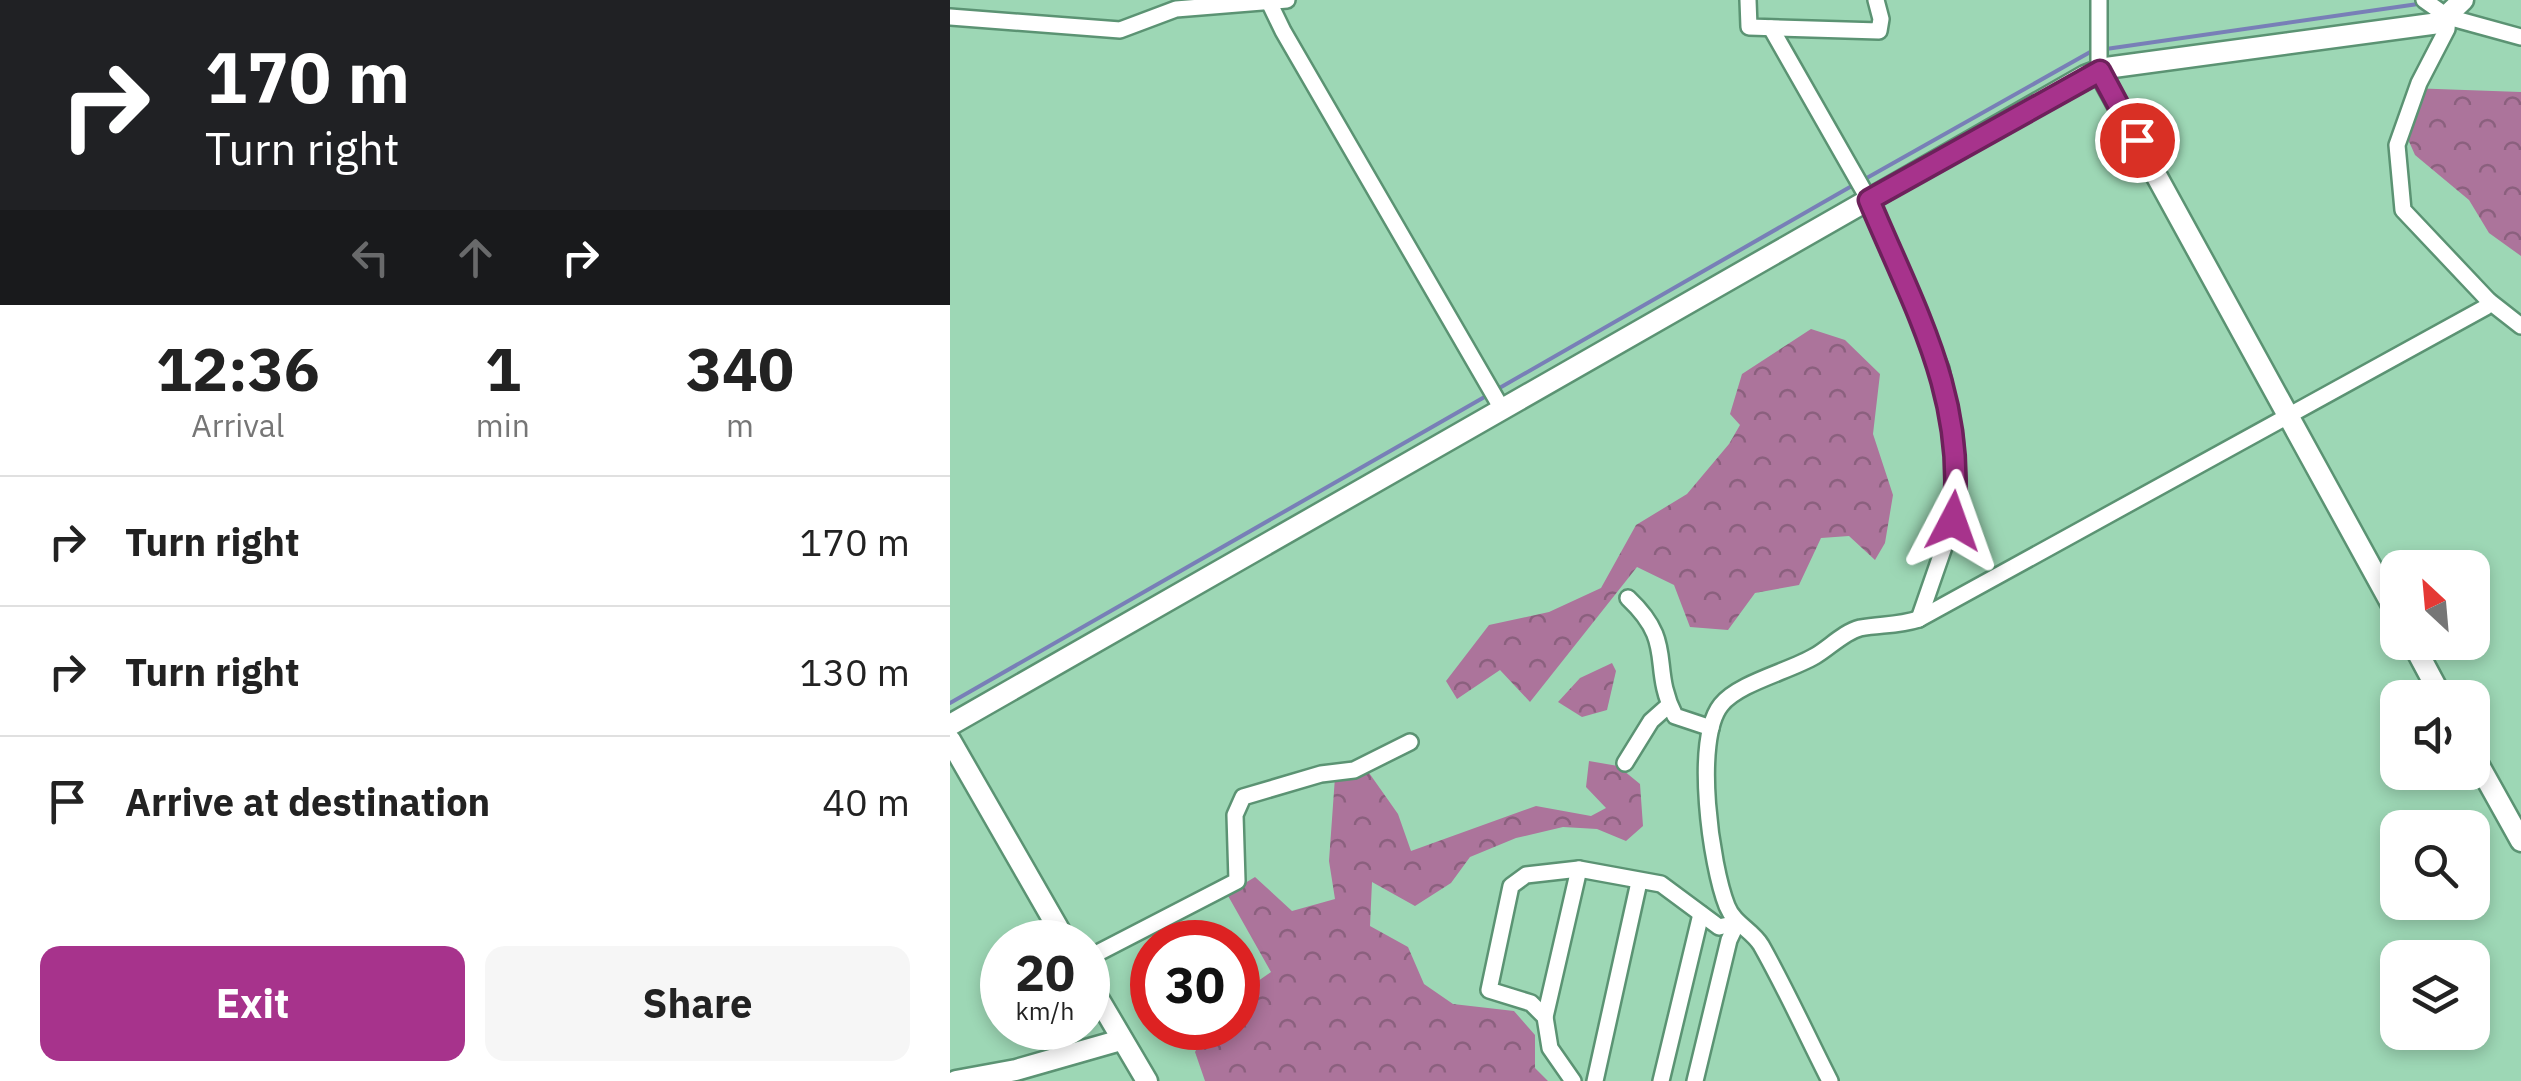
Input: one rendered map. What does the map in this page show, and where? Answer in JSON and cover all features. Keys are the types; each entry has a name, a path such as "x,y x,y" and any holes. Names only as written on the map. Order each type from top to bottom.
{"street":[{"path":"950,17 1120,30 1176,9 1287,0"},
{"path":"1748,0 1750,27 1879,31 1881,19 1876,0"},
{"path":"2099,0 2098,67 2380,584"},
{"path":"2424,0 2448,16 2521,37"},
{"path":"950,725 2098,67 2439,23 2463,0"},
{"path":"1268,1 1502,409"},
{"path":"2448,16 2447,29 2419,84 2397,145 2403,210 2489,300 2521,326"},
{"path":"1771,28 1869,200 1941,368 1958,484 1953,521 1920,619"},
{"path":"1830,1081 1758,940 1737,923 1726,905 1706,809 1711,728 1721,705 1741,690 1813,658 1857,628 1898,626 1920,619 2486,307 2489,300"},
{"path":"1628,598 1646,615 1660,641 1663,693 1675,716 1711,728"},
{"path":"1626,763 1651,721 1670,705"},
{"path":"950,740 1053,920"},
{"path":"1110,946 1237,880 1235,814 1243,797 1321,774 1354,770 1410,742"},
{"path":"2490,785 2521,841"},
{"path":"1545,1017 1531,1004 1489,990 1511,886 1526,875 1579,869 1661,884 1719,927 1737,923"},
{"path":"1574,1081 1550,1048 1545,1017 1579,869"},
{"path":"1595,1081 1638,882"},
{"path":"1661,1081 1701,914"},
{"path":"1695,1081 1737,923"},
{"path":"1110,1020 1143,1080"},
{"path":"956,1081 1016,1070 1121,1040"}],"green space":[{"path":"2409,88 2521,92 2521,256 2489,233 2469,200 2415,155 2400,121"},
{"path":"1811,329 1845,340 1880,374 1873,434 1893,495 1885,543 1875,560 1849,536 1821,538 1799,585 1755,593 1728,630 1690,627 1674,585 1637,567 1530,702 1500,670 1457,699 1446,681 1489,625 1549,612 1601,588 1636,525 1687,494 1729,444 1740,425 1730,414 1742,374"},
{"path":"1612,663 1616,671 1607,710 1582,717 1558,702 1580,678"},
{"path":"1589,761 1618,766 1640,784 1643,826 1626,841 1597,829 1563,827 1516,838 1470,857 1451,883 1415,906 1372,882 1370,926 1408,947 1424,984 1453,1004 1514,1011 1535,1035 1535,1068 1548,1081 1205,1081 1196,1050 1260,1050 1260,980 1271,972 1260,952 1260,920 1242,920 1227,894 1255,877 1292,911 1335,899 1329,861 1335,777 1367,770 1398,814 1411,851 1536,806 1591,816 1606,808 1586,787"}],"waterway":[{"path":"2106,49 2418,4"},
{"path":"1865,179 2092,51"},
{"path":"1496,390 1857,183"},
{"path":"950,703 1488,395"}],"route":[{"path":"1953,521 1958,484 1941,368 1869,200 2100,71 2137,140"}]}
